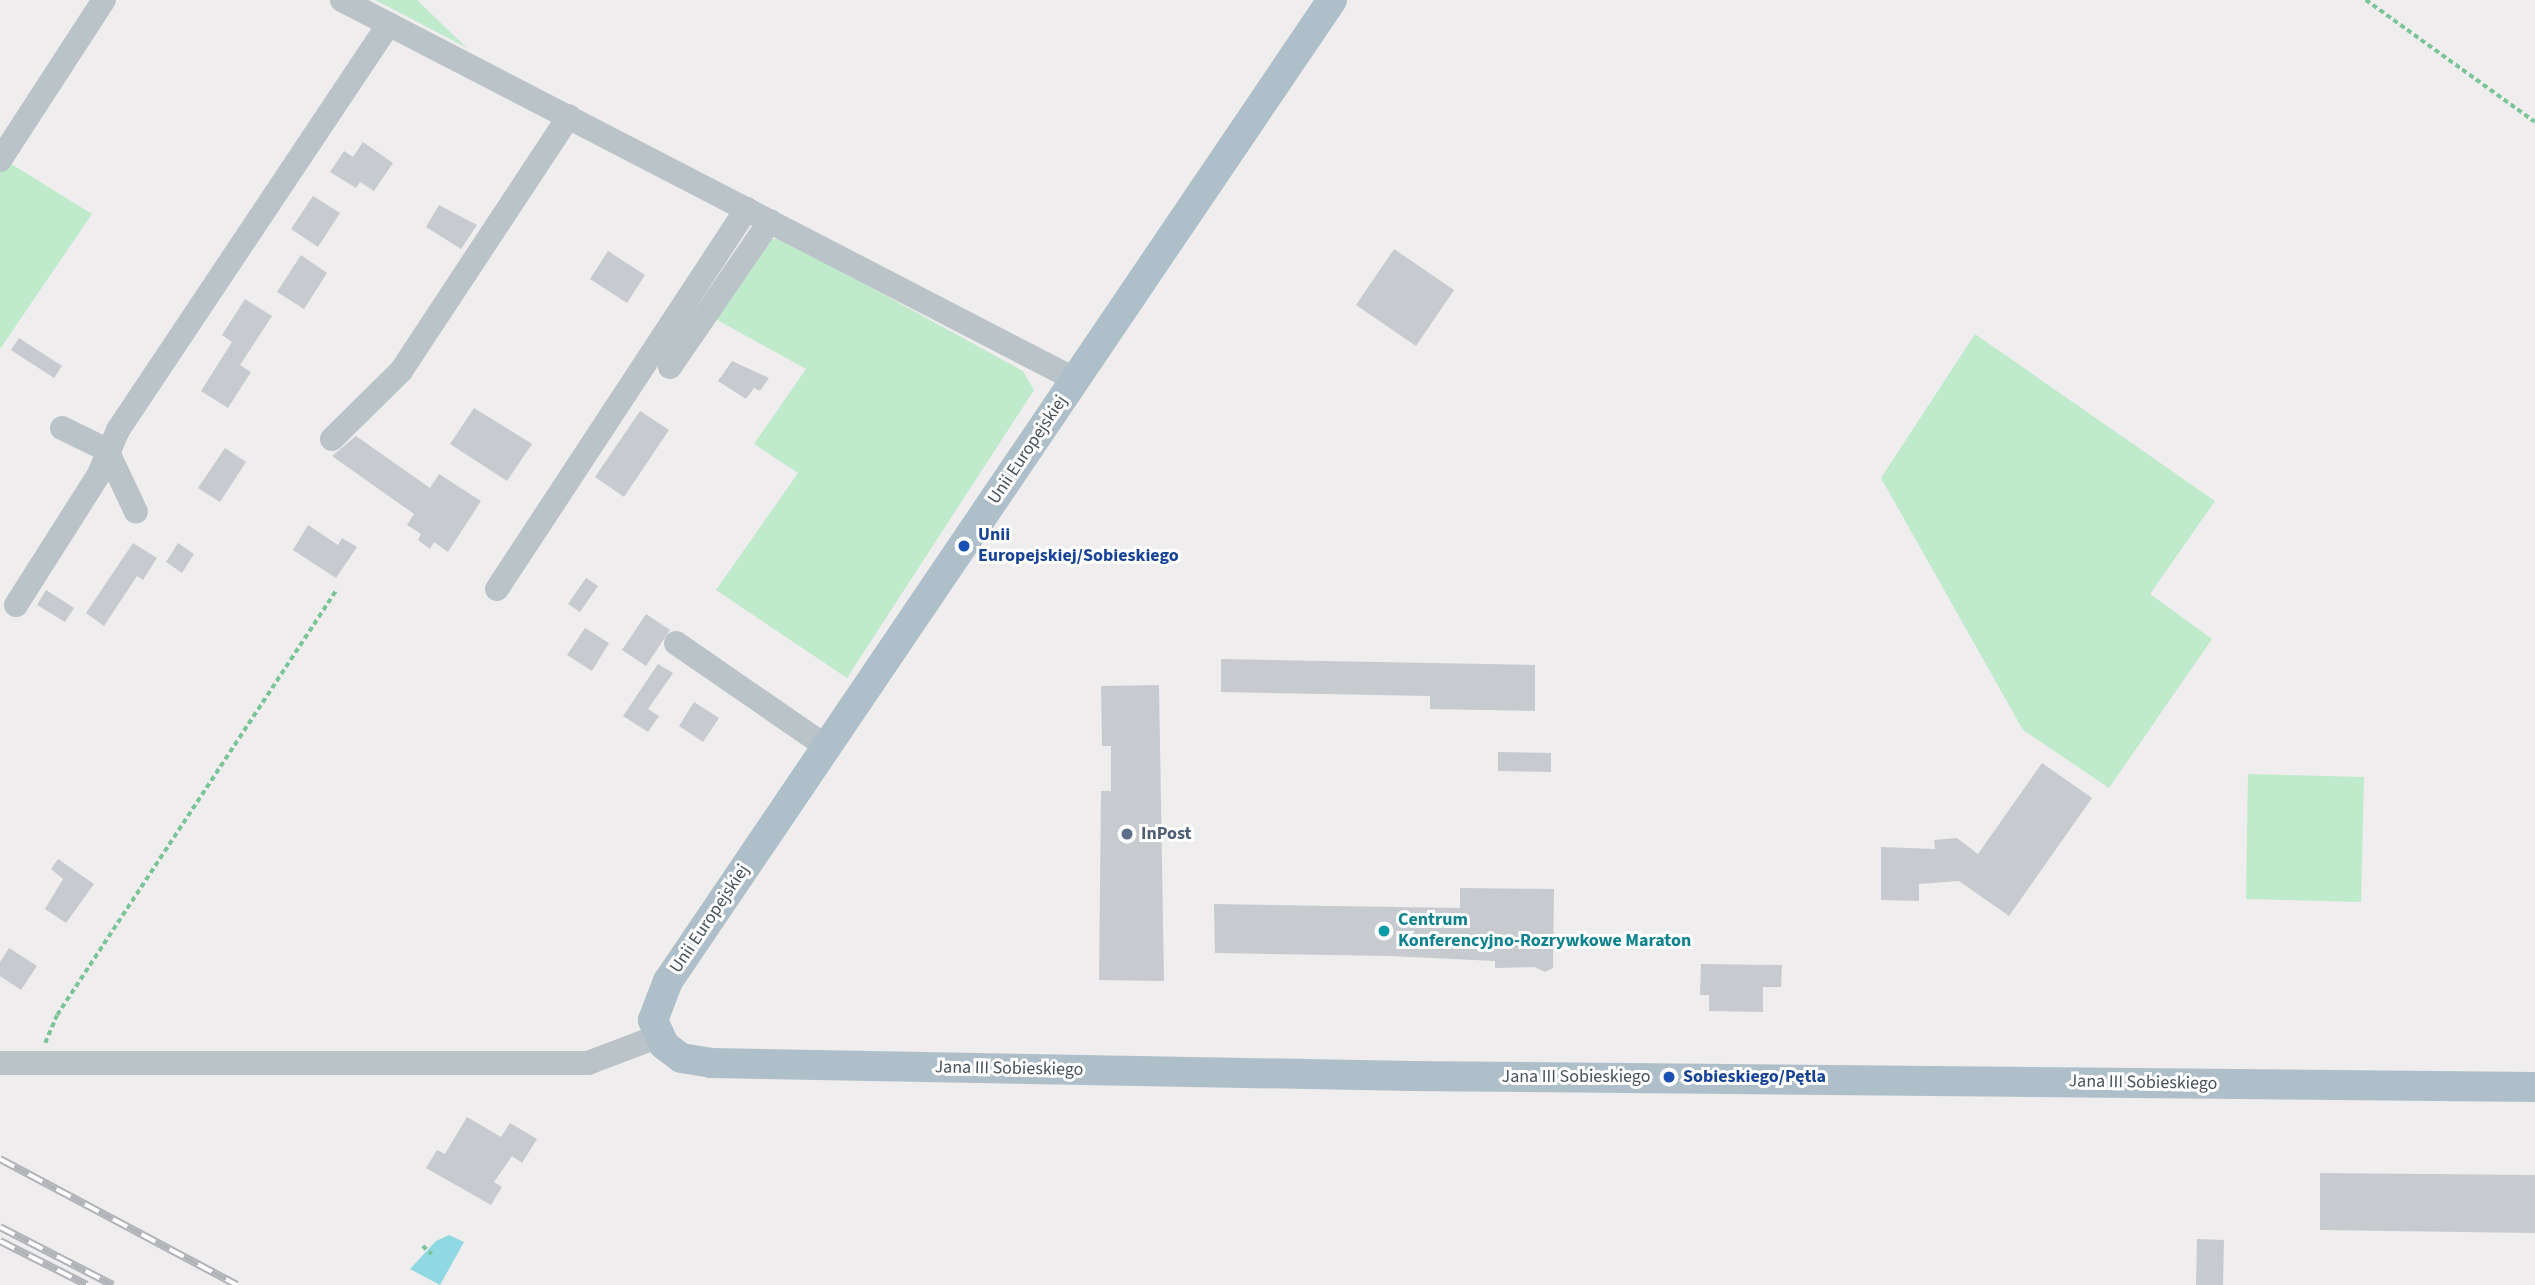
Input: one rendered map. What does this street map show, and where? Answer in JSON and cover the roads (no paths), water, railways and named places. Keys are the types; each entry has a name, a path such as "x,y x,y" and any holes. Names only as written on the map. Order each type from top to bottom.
{"main road":[{"name":"Unii Europejskiej","path":"662,1041 654,1008 668,981 1332,0"},
{"name":"Jana III Sobieskiego","path":"662,1041 681,1058 711,1063 1397,1076 2535,1087"}],"street":[{"path":"0,160 104,0"},
{"path":"342,0 1076,380"},
{"path":"16,605 99,474 107,450 389,24"},
{"path":"331,439 401,371 569,116"},
{"path":"496,589 747,209"},
{"path":"670,367 770,220"},
{"path":"61,428 107,450 136,512"},
{"path":"676,643 827,747"},
{"path":"0,1063 588,1063 662,1041"}],"water":[{"path":"449,1235 464,1242 440,1285 410,1269 436,1241"}],"railway":[{"path":"0,1159 237,1285"},
{"path":"0,1227 113,1285"},
{"path":"0,1241 87,1285"}],"place":[{"name":"Unii Europejskiej/Sobieskiego","path":"964,546"},
{"name":"InPost","path":"1127,834"},
{"name":"Centrum Konferencyjno-Rozrywkowe Maraton","path":"1384,931"},
{"name":"Sobieskiego/Pętla","path":"1669,1077"}]}
